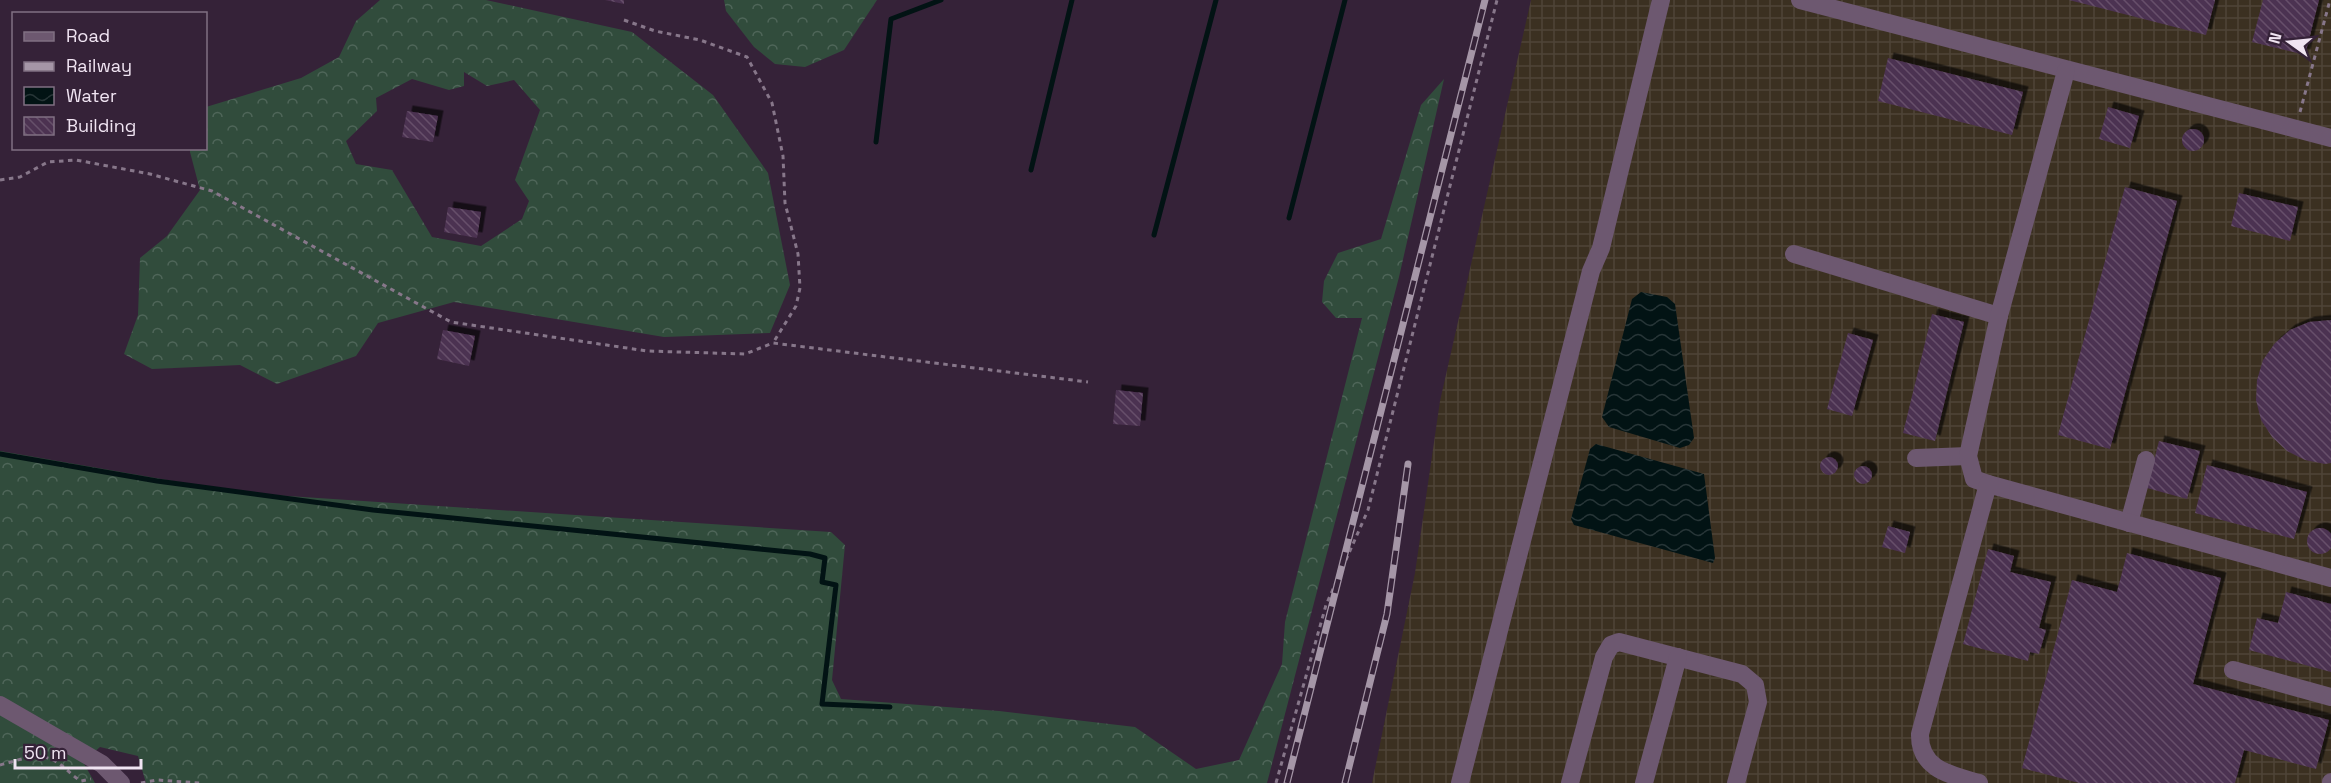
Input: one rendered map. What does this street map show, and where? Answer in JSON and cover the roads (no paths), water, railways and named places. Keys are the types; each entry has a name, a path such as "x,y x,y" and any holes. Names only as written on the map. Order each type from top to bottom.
{"street":[{"path":"1460,783 1591,271 1601,248 1661,0"},
{"path":"1800,0 2066,71 2331,138"},
{"path":"2066,71 1999,315 1968,456 1974,479 2331,578"},
{"path":"1794,254 1999,315"},
{"path":"1916,458 1968,456"},
{"path":"2129,523 2146,460"},
{"path":"1979,783 1944,773 1932,765 1923,754 1920,734 1988,484"},
{"path":"1570,783 1607,648 1615,643 1630,644 1742,674 1755,685 1758,702 1736,783"},
{"path":"1644,783 1678,657"},
{"path":"2233,670 2331,697"},
{"path":"0,705 102,764 121,783"}],"water":[{"path":"1641,292 1667,297 1675,304 1694,438 1689,445 1680,448 1609,427 1602,417 1632,299"},
{"path":"1596,444 1704,474 1715,558 1713,563 1574,525 1571,519 1590,449"}],"waterway":[{"path":"876,142 891,19 941,0"},
{"path":"1031,170 1072,0"},
{"path":"1154,235 1216,0"},
{"path":"1289,218 1345,0"},
{"path":"0,454 157,481 373,510 810,554 825,558 822,582 836,585 822,704 890,707"}],"railway":[{"path":"1287,783 1485,0"},
{"path":"1345,783 1387,614 1408,464"}]}
